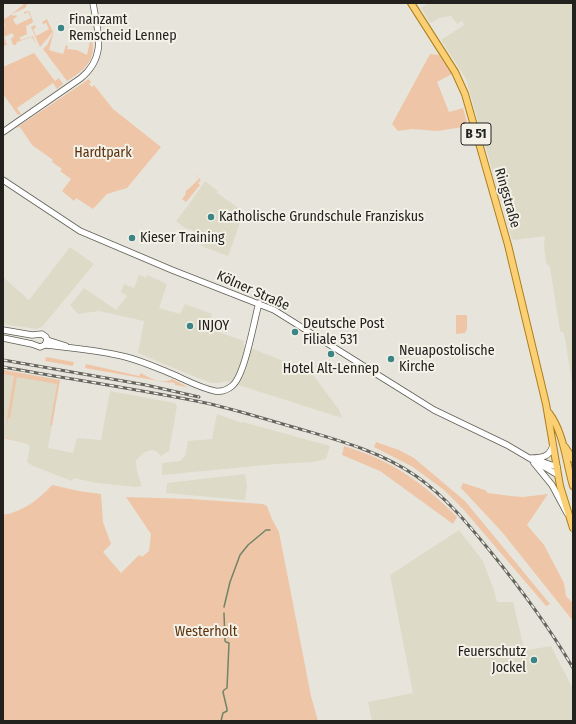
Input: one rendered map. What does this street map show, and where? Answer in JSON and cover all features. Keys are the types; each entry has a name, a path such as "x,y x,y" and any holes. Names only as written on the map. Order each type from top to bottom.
{"main road":[{"name":"Ringstraße","path":"411,3 455,72 465,94 508,245 548,412 558,476 573,528"},
{"name":"Ringstraße","path":"548,412 554,420 563,444 571,473 572,483"},
{"path":"563,444 573,459"},
{"name":"Kölner Straße","path":"557,467 571,473"},
{"path":"558,476 572,483"}],"street":[{"path":"3,132 81,78 91,69 98,56 99,48 93,3"},
{"name":"Kölner Straße","path":"3,180 64,222 84,233 171,270 258,303 286,317 434,410 501,442 531,458 558,476"},
{"path":"46,342 98,351 135,360 214,391 227,389 236,382 243,365 258,303"},
{"path":"3,330 32,335 42,334 46,337 46,342"},
{"path":"3,338 29,343 40,347 46,342"},
{"path":"531,458 542,458 546,456 551,451 553,444"},
{"path":"531,458 552,484 570,518"},
{"name":"Kölner Straße","path":"531,458 557,467"}],"shaded area":[{"path":"428,3 573,3 573,383 564,333 560,331 550,267 546,263 544,245 545,236 512,239 466,79 441,40 464,25 462,21 457,24 451,16 439,18 430,23 421,8"},
{"name":"Katholische Grundschule Franziskus","path":"205,181 218,191 217,193 244,212 228,256 201,246 204,235 186,229 176,221"},
{"path":"70,247 94,264 42,327 36,329 3,324 3,277 29,300"},
{"path":"139,275 146,278 147,275 167,284 159,308 180,314 185,304 212,314 210,322 219,330 218,332 244,341 243,345 307,370 314,376 339,410 342,418 226,381 211,383 183,372 138,353 144,321 99,311 78,314 70,305 84,288 116,310 127,296 121,292 124,284 134,288"},
{"path":"3,370 60,380 48,448 73,453 77,438 101,440 110,391 175,403 177,406 169,451 161,456 156,451 152,450 145,452 136,460 137,472 142,486 136,487 97,483 74,478 72,481 33,466 27,462 30,445 3,437"},
{"path":"217,414 242,423 243,422 330,446 326,459 314,462 276,464 162,475 162,463 180,461 185,456 188,441 212,439"},
{"path":"245,474 247,486 245,500 166,493 167,483"},
{"path":"459,530 483,561 497,602 513,602 524,648 527,647 528,650 551,646 573,689 573,721 372,721 368,702 413,693 390,575"}],"green space":[{"path":"25,3 28,3 25,8 12,14"},
{"path":"29,11 33,21 26,26 27,34 19,38 21,40 33,36 36,44 32,37 17,42 16,45 13,45 11,39 14,36 12,33 4,37 7,45 3,46 3,27 5,26 3,20 12,14 13,16 16,15 17,17 13,19 16,25 31,18 28,12 24,14 24,12"},
{"path":"47,19 53,32 40,47 31,27 35,25 36,28 33,29 36,36 49,29 46,23 43,24 42,22"},
{"path":"54,31 49,50 63,54 66,45 68,46 67,49 77,50 87,55 91,36 93,51 88,63 79,73 67,81 43,49 47,45"},
{"path":"34,53 55,81 59,78 63,84 57,89 53,83 17,108 21,114 18,115 3,94 3,67"},
{"path":"430,54 439,55 452,74 437,82 449,112 463,108 468,126 438,131 412,129 398,131 392,124"},
{"name":"Hardtpark","path":"89,79 91,82 89,84 92,87 94,85 113,109 161,147 127,188 107,194 93,209 76,198 74,201 62,191 71,179 60,171 62,169 52,162 53,160 32,145 20,127 16,128"},
{"path":"191,171 201,180 198,183 200,185 186,202 182,199 186,194 185,192 199,179"},
{"path":"456,315 467,315 467,329 465,333 456,334"},
{"path":"46,357 74,362 73,366 45,361"},
{"path":"86,364 139,376 141,373 152,379 160,381 168,381 172,379 188,387 175,385 175,383 170,382 170,383 85,368"},
{"path":"3,370 60,380 52,425 50,425 57,384 17,377 10,418 8,418 5,434 14,376 3,374"},
{"path":"376,442 399,450 414,458 465,501 550,604 546,606 463,509 444,490 413,467 374,447"},
{"path":"344,446 377,458 419,483 457,517 453,524 380,471 342,455"},
{"path":"463,483 485,490 488,493 511,496 523,497 548,494 527,525 544,545 564,583 566,596 573,603 573,621 502,532 461,488"},
{"name":"Westerholt","path":"52,485 101,494 103,522 111,544 103,552 121,573 137,557 140,555 142,557 149,551 151,534 126,497 191,499 263,504 267,506 279,532 311,696 318,721 3,721 3,515 24,508"}],"waterway":[{"path":"224,607 230,582 240,555 248,545 266,530 270,530"},
{"path":"221,721 223,713 227,711 223,692 227,688 229,643 225,641 224,613"}],"railway":[{"path":"3,360 146,385 199,397"},
{"path":"3,367 201,402 239,411 330,438 389,460 427,484 465,521 524,594 573,668"}],"place":[{"name":"Finanzamt Remscheid Lennep","path":"61,28"},
{"name":"Katholische Grundschule Franziskus","path":"211,217"},
{"name":"Kieser Training","path":"132,238"},
{"name":"INJOY","path":"190,326"},
{"name":"Deutsche Post Filiale 531","path":"295,332"},
{"name":"Hotel Alt-Lennep","path":"331,354"},
{"name":"Neuapostolische Kirche","path":"391,359"},
{"name":"Feuerschutz Jockel","path":"534,660"}]}
